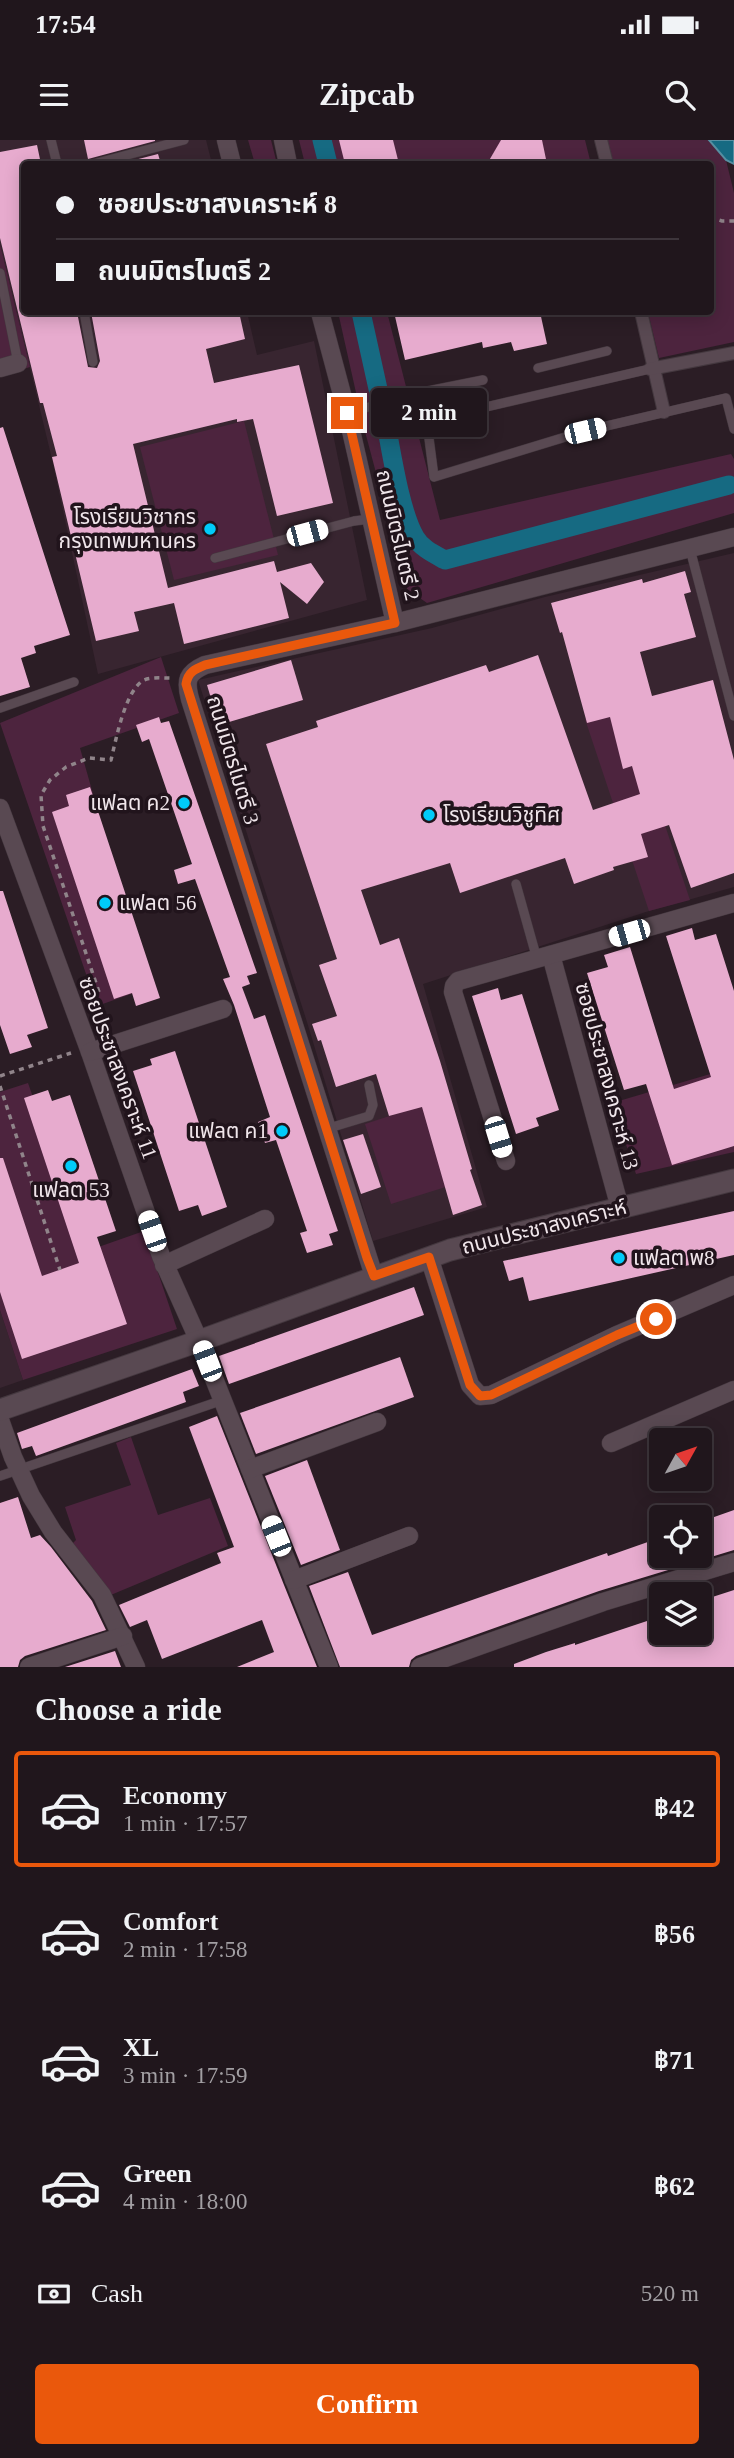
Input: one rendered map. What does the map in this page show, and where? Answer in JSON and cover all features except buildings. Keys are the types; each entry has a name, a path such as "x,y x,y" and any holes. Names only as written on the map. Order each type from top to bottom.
{"street":[{"path":"226,140 231,161"},
{"path":"283,140 287,161"},
{"path":"601,140 606,161"},
{"name":"ถนนมิตรไมตรี 2","path":"307,315 325,335"},
{"name":"ถนนมิตรไมตรี 2","path":"321,315 347,413 395,623"},
{"path":"642,315 664,412"},
{"path":"654,368 734,353"},
{"path":"0,368 18,363"},
{"name":"ถนนมิตรไมตรี 3","path":"374,1276 190,699 187,677 205,665 395,623 734,537"},
{"name":"ซอยประชาสงเคราะห์ 11","path":"0,808 164,1265 200,1341 329,1667"},
{"path":"506,1161 453,992 458,981 734,903"},
{"name":"ซอยประชาสงเคราะห์ 13","path":"544,957 620,1208"},
{"path":"89,1050 223,1009"},
{"name":"ถนนประชาสงเคราะห์","path":"0,1409 486,1239 734,1180"},
{"path":"164,1265 265,1219"},
{"path":"429,1257 470,1385 480,1396 491,1395 617,1335 734,1285"},
{"path":"611,1443 734,1390"},
{"path":"0,1420 31,1496 53,1532 102,1595 136,1667"},
{"path":"250,1469 377,1422"},
{"path":"294,1580 409,1536"},
{"path":"420,1667 603,1602 734,1562"},
{"path":"29,1667 123,1636"}],"lane":[{"path":"51,140 56,161"},
{"path":"104,161 184,140"},
{"path":"0,273 18,363"},
{"path":"85,315 93,362"},
{"path":"538,368 607,352"},
{"path":"486,407 654,368"},
{"path":"347,413 423,392 483,380"},
{"path":"423,392 434,478 585,431 726,398 734,429"},
{"path":"215,558 370,519"},
{"path":"690,549 734,716"},
{"path":"0,708 74,682"},
{"path":"516,884 544,957"},
{"path":"326,1129 369,1116 373,1105 369,1085"},
{"path":"0,1476 223,1400"}],"path":[{"path":"714,218 734,221"},
{"path":"99,992 43,826 41,795 50,780 66,766 89,758 111,760 133,689 145,680 187,677"},
{"path":"0,1076 89,1050"},
{"path":"0,1086 60,1270"}],"shaded area":[{"name":"โรงเรียนวิชากร กรุงเทพมหานคร","path":"0,140 206,140 211,161 21,161 21,315 248,315 257,355 314,341 367,600 98,674 52,459 0,244"},
{"path":"248,140 271,140 276,161 254,161"},
{"path":"299,140 585,140 590,161 304,161"},
{"path":"606,140 709,140 726,160 734,193 734,342 659,358 649,315 714,315 714,161 611,161"},
{"path":"0,244 30,367 0,376"},
{"path":"339,315 388,315 440,520 731,454 734,459 734,513 427,603 407,589 363,424"},
{"path":"244,421 278,555 174,580 140,447"},
{"name":"โรงเรียนวิชูทิศ","path":"734,553 734,887 649,911 423,984 487,1207 373,1241 307,1022 198,680 432,628 545,597"},
{"path":"161,657 179,713 80,748 148,988 97,1006 0,723"},
{"path":"626,709 690,900 649,911 585,719"},
{"path":"734,1067 734,1152 636,1174 612,1103"},
{"path":"28,1083 87,1251 144,1231 177,1329 23,1380 0,1310 0,1092"},
{"path":"423,1105 449,1186 391,1204 365,1124"},
{"path":"0,1310 23,1380 0,1388"},
{"path":"131,1437 158,1515 210,1498 228,1546 106,1597 70,1546 76,1540 65,1507 131,1485 116,1443"}],"water":[{"path":"709,140 734,140 734,164 726,160"}],"waterway":[{"path":"322,140 327,161"},
{"path":"362,315 380,398"},
{"path":"384,414 409,525 421,544 445,560 729,485"}],"place":[{"name":"โรงเรียนวิชากร กรุงเทพมหานคร","path":"210,529"},
{"name":"แฟลต ค2","path":"184,803"},
{"name":"โรงเรียนวิชูทิศ","path":"429,815"},
{"name":"แฟลต 56","path":"105,903"},
{"name":"แฟลต ค1","path":"282,1131"},
{"name":"แฟลต 53","path":"71,1166"},
{"name":"แฟลต พ8","path":"619,1258"}],"route":[{"path":"347,413 395,623 205,665 187,677 186,684 367,1258 374,1276 429,1257 470,1385 480,1396 491,1395 656,1319"}]}
